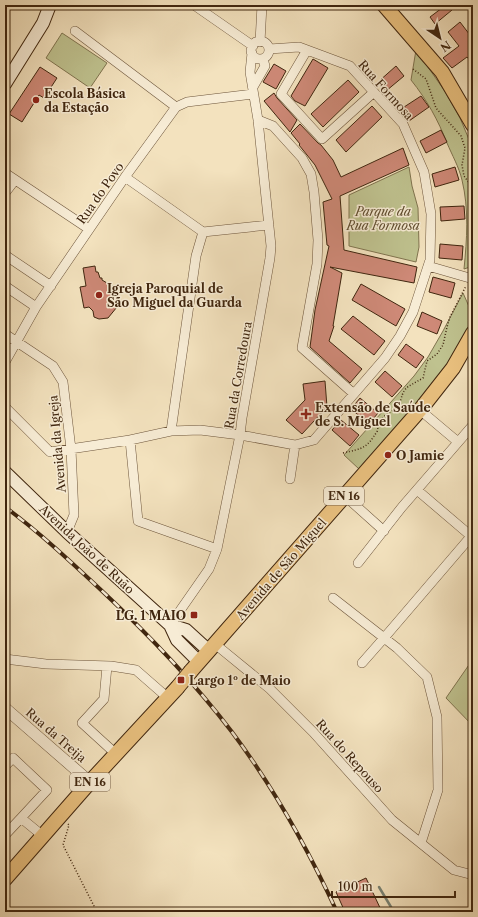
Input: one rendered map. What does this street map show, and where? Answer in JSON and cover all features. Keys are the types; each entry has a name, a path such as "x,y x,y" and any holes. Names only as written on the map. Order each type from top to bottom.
{"main road":[{"path":"5,84 43,23 50,5"},
{"path":"384,5 442,72 473,125"},
{"name":"Avenida de São Miguel","path":"212,647 420,410 453,368 472,331"},
{"name":"Avenida João de Ruão","path":"5,472 67,532 170,625"},
{"path":"170,625 186,630 212,647"},
{"path":"170,625 177,640 195,666"},
{"name":"EN 16","path":"5,879 90,782 173,693 212,647"}],"street":[{"path":"194,5 255,47 258,59 268,55 269,49 265,43 255,47"},
{"name":"Rua da Corredoura","path":"170,625 210,569 217,549 240,435 270,258 271,246 258,120 250,72 262,5"},
{"path":"75,30 176,107 187,102 253,90 265,66 263,58"},
{"name":"Rua Formosa","path":"71,449 130,440 171,431 200,430 240,435 295,445 314,440 385,358 400,336 413,312 430,260 431,214 424,172 403,124 350,66 299,47 269,49"},
{"path":"307,50 281,94 322,139 374,92"},
{"name":"Rua do Povo","path":"5,362 36,307 50,286 125,177 176,107"},
{"path":"258,120 273,126 302,158 311,174 318,240 317,264 302,348 354,394"},
{"path":"5,173 89,229"},
{"path":"125,177 203,232 269,225"},
{"path":"5,193 15,180"},
{"path":"171,431 196,256 203,232"},
{"path":"5,255 50,286"},
{"path":"428,266 471,279"},
{"path":"5,286 36,307"},
{"name":"Avenida da Igreja","path":"5,334 53,366 63,382 71,449 74,515 67,532"},
{"path":"5,408 50,452 71,449"},
{"path":"420,410 458,442"},
{"path":"358,563 417,490 473,425"},
{"path":"130,440 138,521 217,549"},
{"path":"290,479 295,445"},
{"path":"362,662 472,535 417,490"},
{"path":"345,496 384,531"},
{"path":"333,598 397,648 427,677 437,717 438,790 421,843"},
{"name":"Rua do Repouso","path":"212,647 270,689 313,732 392,820 454,870 473,875"},
{"path":"5,659 46,664 107,666 136,670 173,693"},
{"path":"107,666 104,699 82,723 116,754"},
{"name":"Rua da Treija","path":"5,708 90,782"},
{"path":"5,766 13,758 47,790 5,835"},
{"path":"21,818 43,836"}],"path":[{"path":"413,69 426,79 436,108 461,136 465,148 462,165 464,176 473,188"},
{"path":"343,453 363,448 372,440 378,430 377,426 380,421 385,415 399,407 403,391 408,386 423,378 428,361 437,354 443,345 450,316 471,279 470,250 473,244"},
{"path":"61,816 69,824 63,845 97,912"}],"green space":[{"path":"62,33 107,63 90,88 46,58"},
{"path":"416,50 444,90 460,118 473,149 473,266 464,269 467,235 466,202 462,180 436,118 411,80"},
{"name":"Parque da Rua Formosa","path":"409,167 418,208 419,247 416,262 349,246 349,195"},
{"path":"463,293 471,311 469,329 450,367 359,469 344,455 414,376 428,357"},
{"path":"473,659 473,726 446,698"}],"building":[{"path":"448,5 452,10 435,24 430,17"},
{"path":"460,22 473,39 473,64 467,57 452,68 443,58 459,46 448,32"},
{"path":"313,59 328,68 305,106 295,101 291,96"},
{"path":"274,64 286,71 276,89 263,82"},
{"path":"396,66 404,76 386,91 378,82"},
{"path":"40,67 57,78 44,98 39,95 22,122 9,114"},
{"path":"348,80 359,92 323,127 311,114"},
{"path":"274,93 297,120 290,132 264,101"},
{"path":"421,96 429,107 409,121 401,109"},
{"path":"372,106 382,117 346,152 336,140"},
{"path":"300,124 321,145 333,160 341,177 403,148 409,165 340,196 344,250 417,267 414,283 330,267 342,273 334,326 329,341 362,369 350,383 310,347 315,310 329,246 327,245 323,202 332,199 315,165 291,133"},
{"path":"441,130 447,142 426,153 420,141"},
{"path":"455,167 459,180 435,187 432,174"},
{"path":"464,206 465,219 441,221 440,207"},
{"path":"440,244 463,246 462,260 439,258"},
{"name":"Igreja Paroquial de São Miguel da Guarda","path":"95,266 96,272 98,272 100,278 117,289 115,299 117,307 108,318 99,319 94,317 93,311 89,307 84,308 80,287 86,286 83,268"},
{"path":"433,277 455,283 451,298 429,292"},
{"path":"361,284 405,309 396,326 352,300"},
{"path":"422,312 442,321 437,334 417,326"},
{"path":"353,316 385,341 374,355 341,329"},
{"path":"406,344 424,357 416,368 398,355"},
{"path":"385,371 402,386 392,397 375,382"},
{"name":"Extensão de Saúde de S. Miguel","path":"325,381 327,407 302,434 286,420 305,400 303,384"},
{"path":"360,398 378,413 369,424 351,409"},
{"path":"341,420 359,435 350,446 332,430"},
{"path":"366,878 382,912 345,912 336,892"}],"waterway":[{"path":"379,887 394,912"}],"railway":[{"path":"5,507 30,526 78,568 170,658 202,694 232,732 276,797 302,842 337,912"}],"place":[{"name":"Escola Básica da Estação","path":"36,100"},
{"name":"Igreja Paroquial de São Miguel da Guarda","path":"99,295"},
{"name":"Extensão de Saúde de S. Miguel","path":"306,414"},
{"name":"O Jamie","path":"388,455"},
{"name":"LG. 1 MAIO","path":"194,615"},
{"name":"Largo 1º de Maio","path":"181,680"}]}
